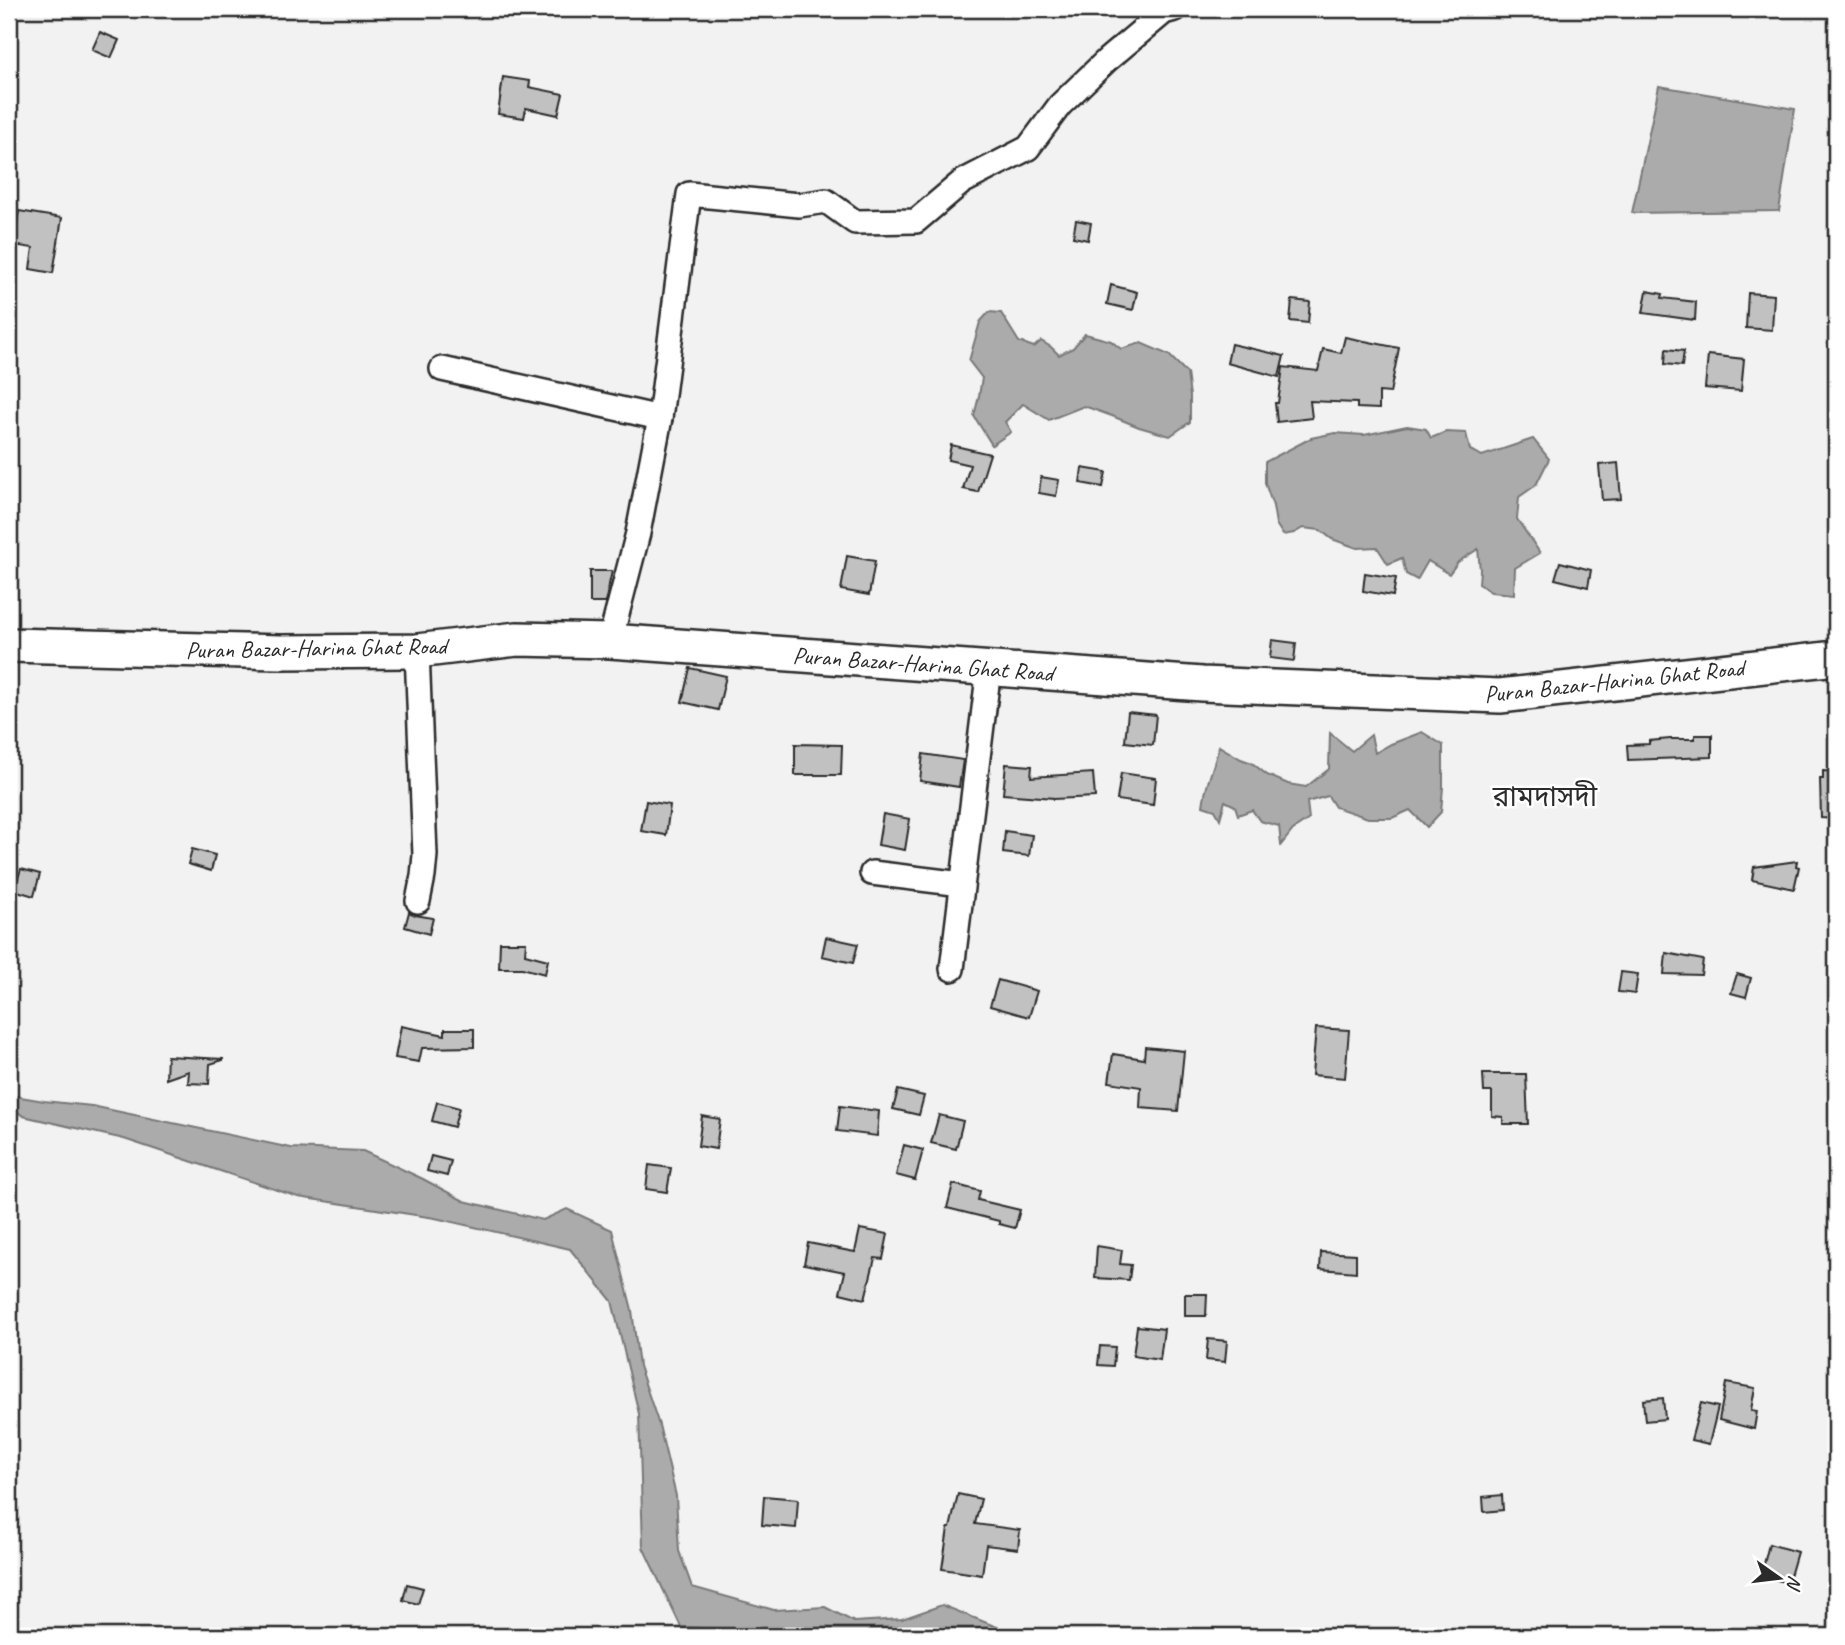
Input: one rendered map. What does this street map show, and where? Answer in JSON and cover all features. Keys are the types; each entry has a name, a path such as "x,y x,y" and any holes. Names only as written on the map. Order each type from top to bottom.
{"main road":[{"name":"Puran Bazar-Harina Ghat Road","path":"9,645 280,652 417,652 517,639 610,641 1202,684 1500,696 1836,658"}],"street":[{"path":"610,641 638,533 660,418 689,194 799,205 826,201 855,222 916,221 962,182 1028,148 1060,106 1108,59 1164,12 1175,9"},
{"path":"442,369 660,418"},
{"path":"417,652 425,855 418,901"},
{"path":"952,969 989,668"},
{"path":"872,873 962,884"}],"shaded area":[{"path":"1659,86 1795,109 1779,211 1632,213"},
{"path":"989,312 1001,313 1019,342 1034,347 1041,341 1059,355 1073,348 1085,334 1111,341 1121,349 1141,343 1169,355 1187,373 1190,422 1170,436 1084,406 1049,420 1023,404 1005,422 1011,432 992,445 974,416 982,378 969,361 980,322"},
{"path":"1407,426 1426,429 1431,438 1446,432 1466,433 1470,450 1482,456 1533,439 1549,459 1536,485 1519,497 1517,519 1540,553 1515,568 1514,594 1491,592 1479,584 1478,549 1458,562 1449,574 1428,561 1417,580 1406,574 1402,558 1388,564 1377,547 1357,548 1332,539 1320,530 1303,528 1283,535 1276,524 1265,483 1265,462 1311,438 1335,433 1364,435"},
{"path":"1422,732 1443,745 1441,812 1427,827 1410,810 1392,818 1368,818 1335,807 1328,796 1307,802 1309,819 1293,830 1281,845 1279,826 1260,821 1252,810 1238,815 1235,806 1225,801 1220,819 1215,810 1203,806 1219,746 1252,763 1267,775 1288,784 1306,787 1329,769 1330,733 1352,751 1371,735 1375,753"},
{"path":"9,1095 92,1106 291,1148 363,1151 464,1201 543,1220 567,1209 612,1230 632,1310 639,1366 659,1425 676,1496 679,1551 692,1587 774,1610 825,1607 854,1622 902,1619 942,1605 1007,1631 1007,1636 875,1636 681,1627 643,1547 639,1414 612,1301 570,1249 435,1218 298,1197 124,1139 23,1116 9,1105"}],"building":[{"path":"100,32 119,40 111,58 92,50"},
{"path":"503,77 530,81 529,87 563,94 558,115 526,108 524,118 498,114"},
{"path":"19,211 62,218 53,273 30,269 33,248 13,245"},
{"path":"1076,220 1091,223 1088,240 1073,237"},
{"path":"1111,285 1137,292 1133,310 1107,304"},
{"path":"1647,291 1663,294 1662,298 1696,302 1695,320 1643,313"},
{"path":"1748,293 1774,295 1772,330 1746,328"},
{"path":"1292,300 1310,302 1308,323 1290,321"},
{"path":"1345,337 1399,348 1390,393 1379,392 1379,409 1357,408 1357,403 1310,401 1312,418 1277,422 1275,403 1278,403 1283,367 1318,371 1323,349 1341,353"},
{"path":"1231,344 1284,356 1279,377 1227,363"},
{"path":"1666,349 1684,351 1682,366 1665,364"},
{"path":"1708,355 1744,359 1741,391 1705,388"},
{"path":"951,445 990,454 978,492 963,489 970,465 948,460"},
{"path":"1618,463 1621,499 1602,500 1599,465"},
{"path":"1082,468 1106,472 1103,487 1080,483"},
{"path":"1041,477 1059,480 1056,496 1039,493"},
{"path":"847,556 875,561 869,595 841,590"},
{"path":"1560,562 1591,570 1588,587 1555,579"},
{"path":"590,571 612,571 605,603 590,603"},
{"path":"1365,573 1396,578 1393,596 1363,591"},
{"path":"1272,640 1296,643 1294,661 1270,658"},
{"path":"690,668 726,676 718,710 682,702"},
{"path":"1128,712 1156,715 1153,745 1125,742"},
{"path":"1695,735 1712,735 1712,757 1628,760 1627,745 1670,739 1695,739"},
{"path":"795,744 842,745 841,775 795,775"},
{"path":"923,754 963,760 959,787 920,781"},
{"path":"1006,764 1032,766 1031,777 1093,773 1095,797 1054,799 1003,794"},
{"path":"1823,771 1836,772 1836,819 1821,818 1820,779 1823,779"},
{"path":"1121,773 1156,778 1153,805 1117,800"},
{"path":"646,801 670,805 666,835 641,831"},
{"path":"883,814 910,819 905,850 878,845"},
{"path":"1005,831 1032,835 1029,856 1003,853"},
{"path":"192,849 215,855 211,871 188,864"},
{"path":"1797,861 1796,866 1799,867 1794,889 1752,880 1754,867"},
{"path":"21,869 40,874 34,896 14,890"},
{"path":"409,912 433,918 429,934 405,927"},
{"path":"826,937 858,944 853,963 822,956"},
{"path":"500,942 526,942 525,954 548,960 545,974 522,968 499,968"},
{"path":"1666,953 1703,960 1701,975 1664,974"},
{"path":"1621,972 1638,974 1635,994 1618,992"},
{"path":"1737,974 1751,978 1746,997 1731,993"},
{"path":"998,980 1037,991 1029,1017 990,1006"},
{"path":"401,1026 445,1035 445,1029 474,1029 474,1047 422,1048 419,1062 395,1058"},
{"path":"1316,1028 1349,1030 1345,1078 1312,1075"},
{"path":"1145,1047 1184,1051 1178,1111 1140,1108 1141,1087 1109,1082 1113,1054 1144,1059"},
{"path":"167,1056 223,1060 210,1064 209,1084 188,1083 189,1071 166,1079"},
{"path":"1483,1074 1526,1074 1528,1124 1503,1124 1503,1117 1492,1116 1492,1092 1484,1092"},
{"path":"898,1090 924,1096 919,1115 893,1109"},
{"path":"437,1102 459,1108 454,1127 432,1121"},
{"path":"840,1106 879,1111 877,1136 837,1131"},
{"path":"939,1115 963,1121 956,1149 931,1143"},
{"path":"702,1116 720,1119 716,1149 698,1146"},
{"path":"904,1145 923,1150 915,1180 896,1175"},
{"path":"431,1156 451,1161 447,1176 427,1171"},
{"path":"649,1165 671,1168 667,1192 646,1189"},
{"path":"953,1184 980,1191 978,1200 1020,1210 1015,1228 999,1224 999,1221 947,1208"},
{"path":"860,1229 888,1234 883,1259 875,1258 865,1299 840,1293 845,1272 804,1264 808,1243 855,1252"},
{"path":"1097,1246 1122,1250 1120,1264 1131,1265 1129,1280 1095,1278"},
{"path":"1321,1252 1356,1254 1356,1272 1320,1269"},
{"path":"1185,1294 1207,1294 1206,1316 1185,1316"},
{"path":"1137,1326 1164,1329 1160,1360 1133,1356"},
{"path":"1208,1339 1227,1341 1225,1362 1206,1360"},
{"path":"1100,1346 1115,1347 1113,1366 1098,1365"},
{"path":"1726,1383 1755,1388 1751,1410 1757,1411 1754,1429 1719,1420"},
{"path":"1663,1398 1665,1419 1645,1421 1643,1400"},
{"path":"1701,1403 1718,1407 1709,1444 1691,1440"},
{"path":"958,1494 981,1499 975,1524 1020,1530 1018,1549 986,1545 982,1575 942,1569 948,1528"},
{"path":"1502,1495 1503,1510 1484,1512 1483,1497"},
{"path":"764,1496 798,1499 796,1528 762,1525"},
{"path":"1769,1544 1797,1552 1788,1583 1761,1576"},
{"path":"407,1584 423,1588 418,1604 403,1600"}],"district":[{"name":"রামদাসদী","path":"1545,796"}]}
